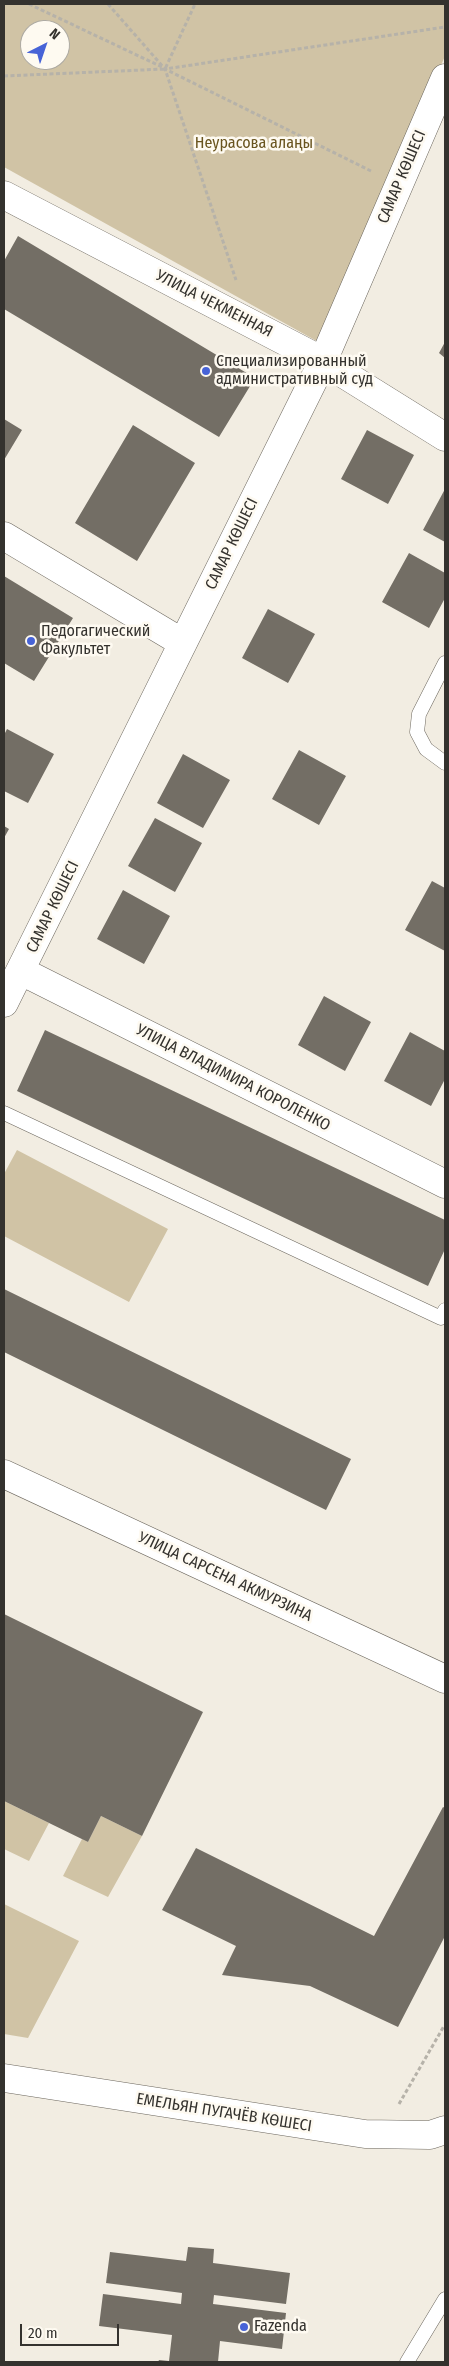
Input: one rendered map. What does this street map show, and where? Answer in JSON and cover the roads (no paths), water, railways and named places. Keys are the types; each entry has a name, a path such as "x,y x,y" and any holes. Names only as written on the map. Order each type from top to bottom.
{"street":[{"name":"САМАР КӨШЕСІ","path":"4,1003 323,361 445,78"},
{"name":"УЛИЦА ЧЕКМЕННАЯ","path":"4,195 323,361 445,437"},
{"path":"4,536 183,643"},
{"name":"УЛИЦА ВЛАДИМИРА КОРОЛЕНКО","path":"21,971 445,1184"},
{"name":"УЛИЦА САРСЕНА АКМУРЗИНА","path":"4,1474 445,1679"},
{"name":"ЕМЕЛЬЯН ПУГАЧЁВ КӨШЕСІ","path":"4,2078 365,2134 430,2135 445,2130"}],"lane":[{"path":"445,663 419,714 417,732 426,749 445,763"},
{"path":"4,1113 441,1318 445,1310"},
{"path":"407,2362 445,2299"}],"place":[{"name":"Специализированный административный суд","path":"206,371"},
{"name":"Педогагический Факультет","path":"31,641"},
{"name":"Fazenda","path":"244,2327"}],"park label":[{"name":"Неурасова алаңы","path":"254,144"}]}
